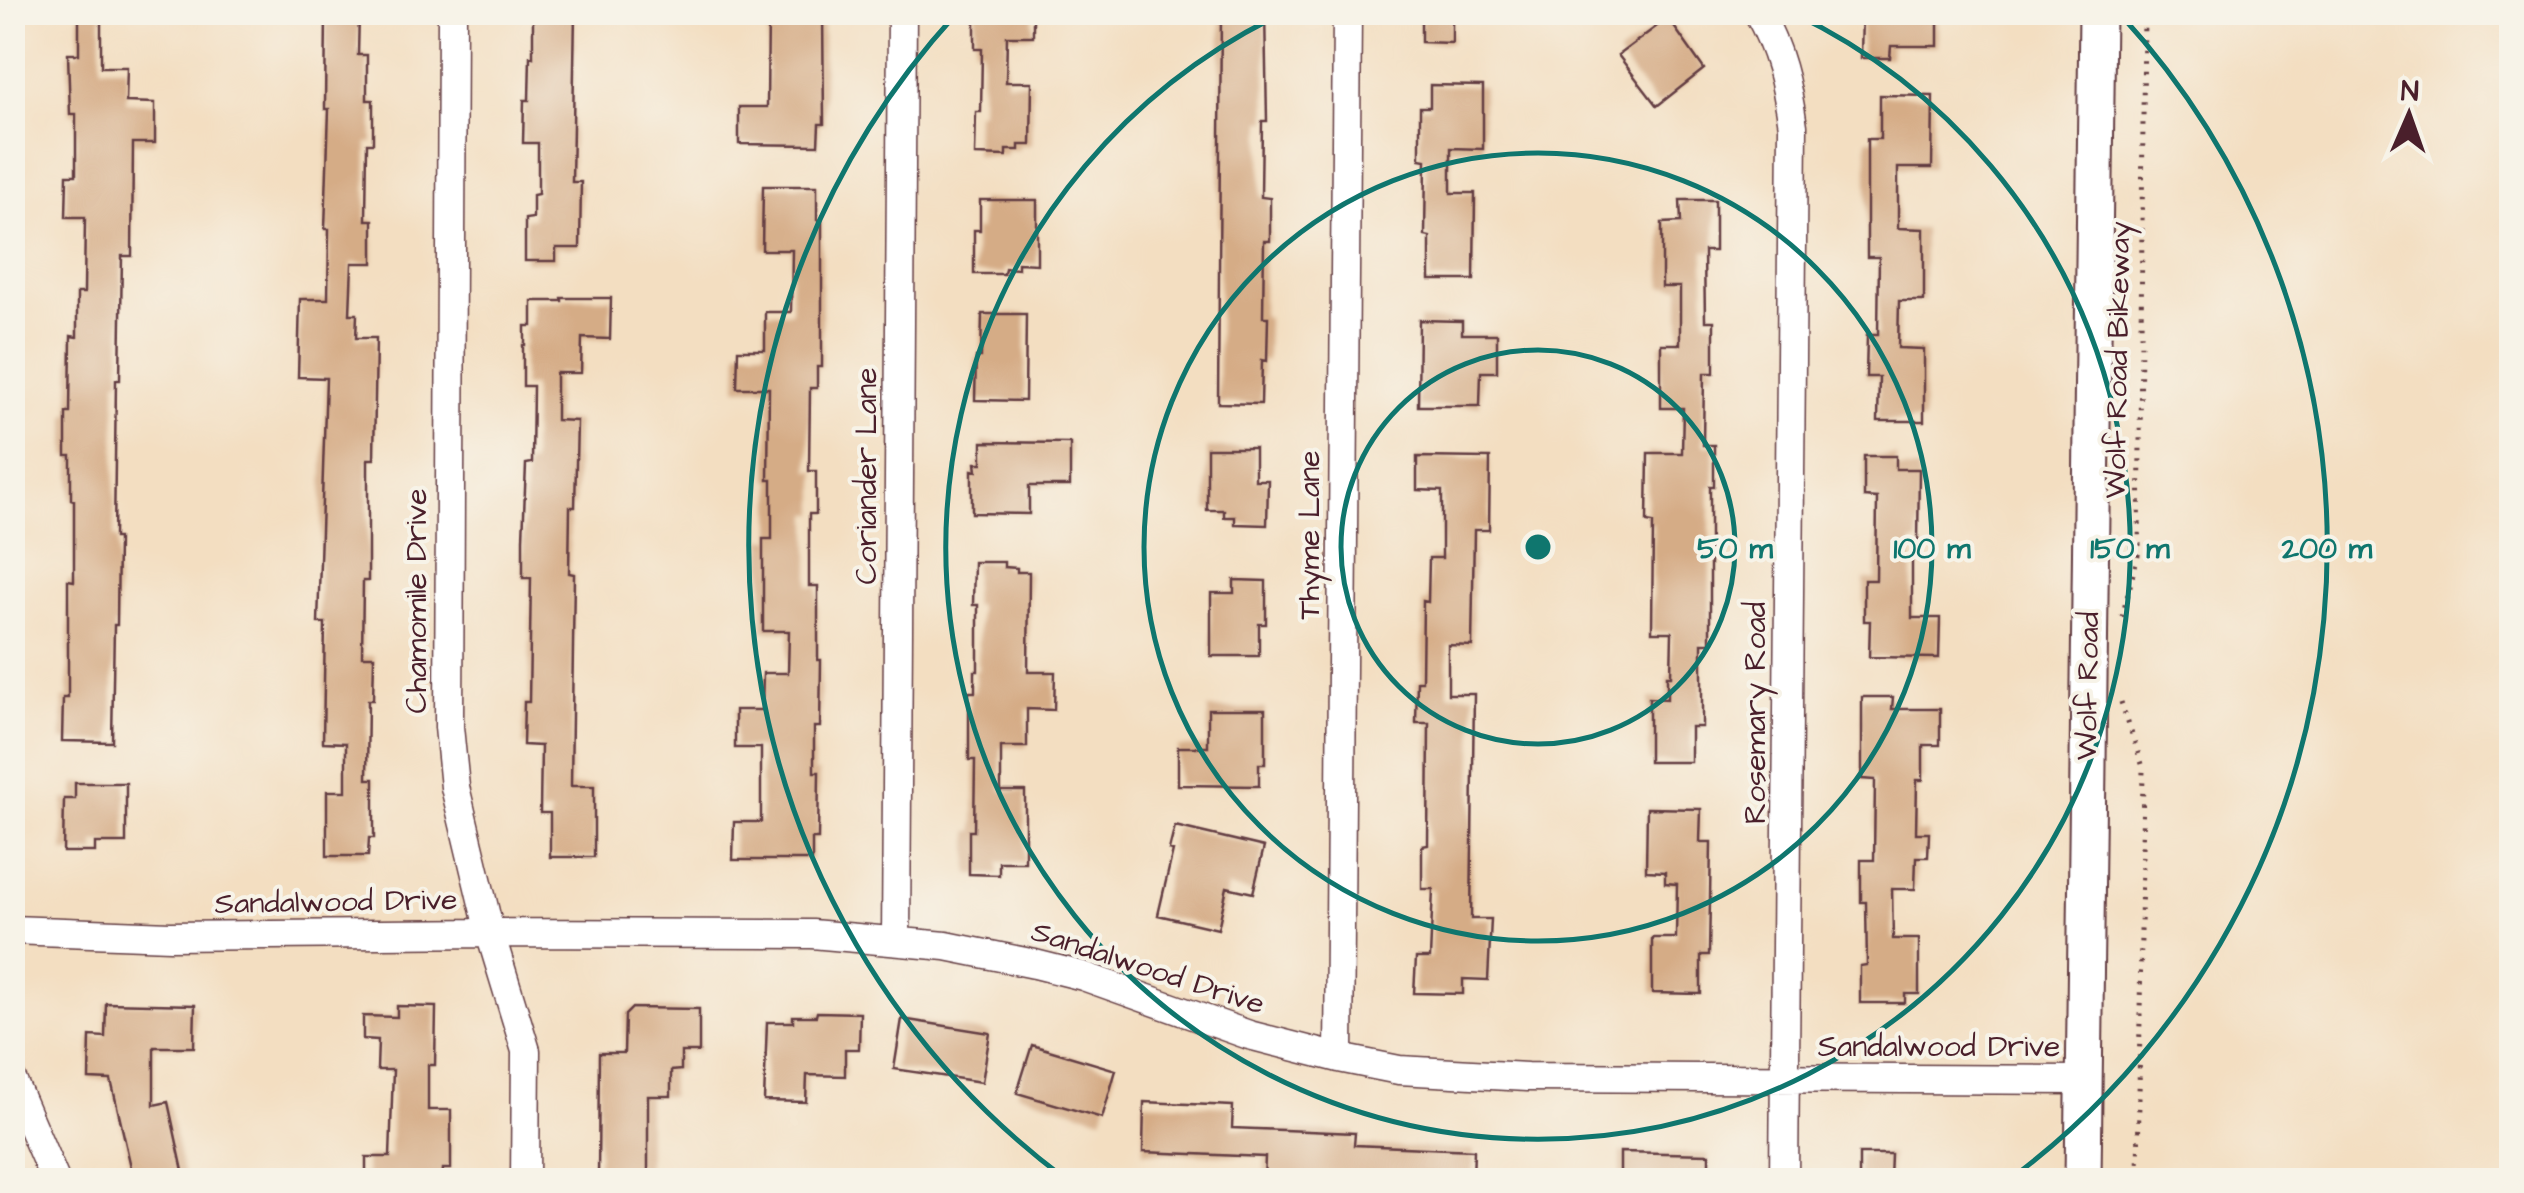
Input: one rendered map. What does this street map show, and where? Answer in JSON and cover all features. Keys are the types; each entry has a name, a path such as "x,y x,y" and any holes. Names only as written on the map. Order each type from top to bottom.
{"main road":[{"name":"Wolf Road","path":"2083,1180 2097,12"}],"street":[{"name":"Chamomile Drive","path":"452,12 450,726 455,787 490,933 526,1050 525,1180"},
{"name":"Coriander Lane","path":"896,941 902,12"},
{"name":"Thyme Lane","path":"1339,1058 1347,12"},
{"name":"Rosemary Road","path":"1758,12 1777,50 1793,126 1784,1180"},
{"name":"Sandalwood Drive","path":"12,930 170,936 812,934 985,953 1084,976 1249,1035 1399,1070 1461,1075 2083,1080"},
{"path":"12,1080 55,1180"}],"path":[{"name":"Wolf Road Bikeway","path":"2119,630 2138,550 2144,12"},
{"path":"2117,690 2143,767 2138,1180"}],"building":[{"path":"79,12 101,12 101,67 127,67 126,102 155,103 155,143 133,143 132,256 122,256 120,380 116,380 114,538 118,538 112,742 62,741 63,698 68,698 68,580 74,581 74,500 71,456 66,456 66,413 70,413 71,336 77,337 77,293 84,293 85,217 66,217 67,175 76,175 76,114 70,114 68,54 79,54"},
{"path":"326,12 359,12 358,55 367,55 367,100 373,100 373,143 367,143 366,220 373,220 373,263 352,263 350,314 357,314 356,338 376,338 374,459 368,459 368,581 363,581 362,656 374,656 373,700 368,700 367,779 374,779 374,838 369,838 368,856 327,856 327,791 346,791 346,743 323,742 325,623 318,623 326,378 298,377 300,299 328,299"},
{"path":"533,12 575,12 572,182 581,182 580,248 556,248 556,261 525,261 525,219 533,218 533,195 538,194 538,143 523,143 524,100 529,100 530,56 533,57"},
{"path":"768,12 823,12 824,124 819,124 818,145 739,144 739,107 767,107"},
{"path":"975,12 1033,12 1033,36 1007,36 1006,82 1032,82 1031,145 1006,150 1006,156 975,155 976,112 981,112 982,49 975,49"},
{"path":"1221,12 1265,12 1267,121 1262,121 1261,197 1270,198 1270,241 1264,241 1263,317 1268,317 1261,404 1218,403"},
{"path":"1421,12 1452,12 1452,43 1421,42"},
{"path":"1862,12 1938,12 1938,46 1891,46 1890,58 1861,58"},
{"path":"1668,18 1704,69 1657,106 1618,55"},
{"path":"1430,85 1483,86 1483,149 1451,148 1451,193 1475,193 1474,280 1430,280 1430,237 1425,236 1426,160 1420,159 1420,107 1430,107"},
{"path":"1880,95 1933,96 1932,168 1898,168 1898,228 1924,229 1924,301 1899,301 1898,348 1924,349 1924,421 1878,421 1879,377 1866,377 1867,335 1878,335 1879,257 1867,257 1867,139 1880,139"},
{"path":"763,186 817,186 817,220 822,221 822,367 817,367 817,388 810,388 809,471 816,471 816,514 809,514 809,586 818,586 821,660 820,727 814,727 814,772 819,772 818,839 812,839 812,860 733,860 734,822 761,822 761,748 735,748 735,710 762,710 763,673 788,673 789,631 763,631 763,539 772,539 769,388 737,388 738,350 765,350 765,312 791,312 792,250 762,250"},
{"path":"980,200 1037,200 1037,264 1018,263 1018,269 1005,268 1004,274 974,274 974,230 980,230"},
{"path":"1680,200 1715,200 1715,251 1704,251 1705,321 1714,321 1714,373 1704,373 1703,445 1714,445 1714,486 1710,486 1710,643 1702,643 1702,727 1691,727 1691,762 1649,762 1649,698 1667,699 1672,632 1652,632 1653,523 1647,522 1648,453 1682,453 1683,408 1661,408 1661,344 1680,344 1680,287 1662,287 1662,223 1681,222"},
{"path":"611,298 610,339 582,338 581,373 556,373 556,420 577,421 575,507 570,507 569,573 574,574 571,786 594,786 594,857 550,857 550,813 540,813 541,746 523,745 524,702 529,702 531,578 523,578 523,539 526,464 532,463 533,386 523,386 523,345 525,326 532,326 532,301"},
{"path":"982,314 1026,314 1025,401 975,400"},
{"path":"1419,320 1462,321 1462,334 1497,334 1497,372 1481,372 1480,406 1418,406"},
{"path":"982,442 1070,443 1070,486 1029,486 1029,514 972,513 972,470 977,471 976,463 982,463"},
{"path":"1207,448 1255,448 1255,480 1268,480 1267,525 1235,524 1235,517 1224,517 1224,510 1207,510"},
{"path":"1864,456 1896,456 1896,469 1919,469 1918,542 1912,542 1912,618 1940,618 1939,658 1869,657 1870,621 1864,621 1864,580 1876,580 1877,498 1864,497"},
{"path":"1417,457 1490,458 1489,530 1474,530 1472,646 1448,645 1448,694 1474,694 1471,919 1491,919 1488,980 1463,979 1463,994 1414,993 1416,958 1430,958 1433,889 1422,889 1422,846 1428,845 1429,723 1416,723 1417,681 1422,681 1423,601 1428,602 1429,558 1442,558 1442,491 1417,490"},
{"path":"974,562 1004,562 1004,567 1029,572 1028,672 1055,672 1054,710 1027,709 1027,747 1001,747 1001,791 1025,791 1025,862 999,862 999,875 969,874 975,760 969,760 969,692 975,692 978,671"},
{"path":"1234,580 1266,581 1266,624 1259,624 1259,656 1211,656 1211,593 1234,593"},
{"path":"1862,697 1893,697 1892,709 1940,709 1940,745 1923,745 1923,780 1917,780 1916,833 1929,833 1928,857 1916,857 1915,889 1892,889 1893,939 1919,939 1919,994 1905,994 1905,1003 1860,1003 1860,966 1867,965 1861,860 1874,860 1875,780 1862,779"},
{"path":"1208,709 1265,709 1265,764 1259,764 1259,786 1178,785 1178,747 1208,747"},
{"path":"75,783 126,783 126,843 95,843 95,852 63,852 64,799 75,799"},
{"path":"1647,808 1701,809 1700,842 1711,842 1709,955 1701,955 1701,994 1652,993 1652,938 1676,938 1677,884 1665,883 1665,872 1646,871"},
{"path":"1175,826 1264,847 1253,893 1227,887 1218,929 1158,915"},
{"path":"106,1003 195,1005 194,1047 154,1047 154,1105 168,1102 185,1180 134,1180 111,1080 89,1079 90,1036 105,1037"},
{"path":"397,1006 436,1007 435,1065 428,1065 428,1110 451,1110 451,1169 443,1169 442,1180 366,1180 366,1157 390,1157 393,1070 377,1070 378,1040 363,1039 363,1016 397,1017"},
{"path":"632,1008 699,1009 699,1052 681,1052 681,1070 671,1071 671,1096 648,1096 648,1180 598,1180 599,1053 624,1053 625,1015"},
{"path":"817,1012 860,1013 859,1049 845,1049 845,1076 807,1075 806,1102 764,1101 767,1022 793,1022 793,1016 816,1016"},
{"path":"902,1019 990,1033 982,1082 894,1069"},
{"path":"1032,1045 1116,1070 1102,1118 1017,1093"},
{"path":"1144,1102 1233,1106 1232,1128 1355,1133 1354,1145 1474,1150 1473,1180 1264,1180 1265,1157 1143,1152"},
{"path":"1620,1152 1709,1154 1709,1180 1620,1180"},
{"path":"1859,1154 1891,1154 1890,1180 1859,1180"}]}
